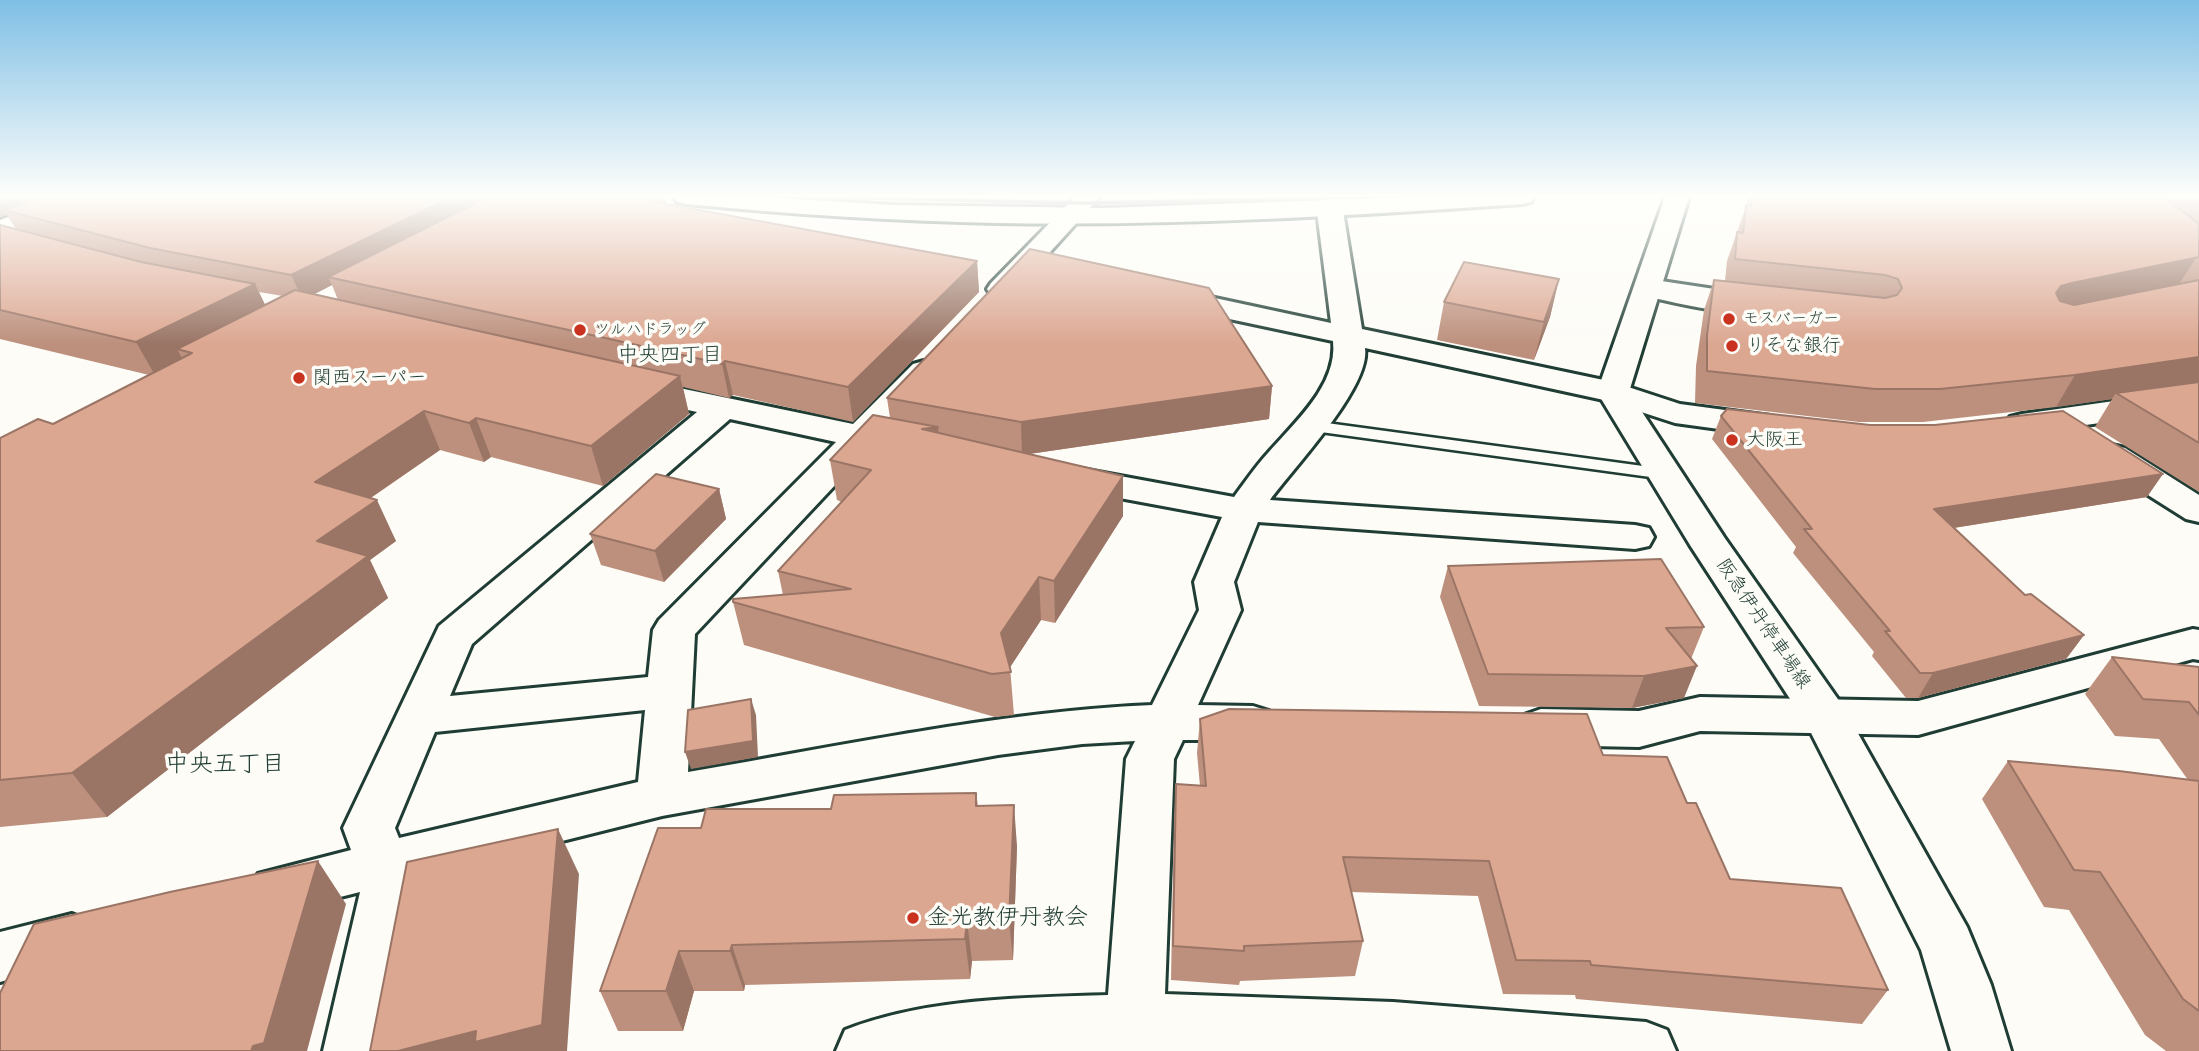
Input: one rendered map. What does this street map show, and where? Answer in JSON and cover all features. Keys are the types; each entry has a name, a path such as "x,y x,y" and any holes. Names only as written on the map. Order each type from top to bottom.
{"street":[{"path":"976,316 1037,268 1052,246"},
{"path":"1135,1021 1150,759 1220,610 1214,582 1244,510 1279,462 1312,426 1339,384 1350,354 1338,246"},
{"path":"1613,392 1661,246"},
{"path":"1648,288 1701,298 1793,308"},
{"path":"1146,292 1613,392 1675,413 1797,429"},
{"path":"662,796 674,630 947,346"},
{"path":"601,381 721,409 943,453"},
{"name":"阪急伊丹停車場線","path":"1613,392 1826,718 1947,945 1981,1051"},
{"path":"1990,428 2199,399"},
{"path":"352,1051 389,883 369,828 454,636 721,409"},
{"path":"2056,420 2199,511"},
{"path":"1039,471 1244,510 1635,537"},
{"path":"1500,727 1639,729 1700,714 1918,718 2193,644 2199,645"},
{"path":"419,716 669,691"},
{"path":"238,900 662,796 998,737 1082,726 1168,722 1292,724"},
{"path":"0,957 119,928"},
{"path":"866,1051 968,1031 1135,1021 1356,1028 1646,1051"}],"lane":[{"path":"1312,426 1665,474"}],"building":[{"path":"0,246 80,246 141,262 255,284 136,342 0,310"},
{"path":"142,246 351,246 291,275"},
{"path":"390,246 896,246 977,261 848,387 725,361 722,364 328,277"},
{"path":"1736,246 2199,246 2199,257 2072,283 2061,286 2056,293 2060,301 2074,305 2199,280 2199,357 2075,375 1940,389 1875,389 1707,371 1707,335 1714,280 1885,298 1897,295 1902,288 1898,279 1885,275 1735,259"},
{"path":"1030,249 1209,288 1272,386 1021,422 887,398"},
{"path":"1464,262 1559,279 1544,322 1444,302"},
{"path":"295,290 680,376 591,446 476,418 469,423 424,411 315,482 377,500 317,541 368,556 72,773 0,780 0,438 38,419 53,424 192,353 177,349"},
{"path":"2199,382 2199,443 2116,393"},
{"path":"1727,409 1870,425 1935,425 2063,411 2163,474 1934,509 2025,595 2031,594 2084,635 1933,673 1920,673 1885,631 1890,631 1804,529 1812,529 1721,416"},
{"path":"873,415 938,427 922,429 1123,476 1054,581 1039,577 1001,633 1011,672 992,674 733,602 733,599 851,589 778,571 871,470 830,460"},
{"path":"656,474 719,489 655,551 590,534"},
{"path":"1661,559 1704,627 1666,628 1697,666 1644,676 1488,674 1448,566"},
{"path":"2112,657 2199,667 2199,715 2189,702 2143,699"},
{"path":"751,699 753,741 685,752 688,710"},
{"path":"1229,709 1587,714 1603,755 1667,757 1687,803 1696,803 1730,879 1841,888 1888,990 1591,965 1590,961 1516,960 1489,861 1343,857 1363,941 1244,946 1244,951 1173,946 1176,784 1206,786 1200,719"},
{"path":"2008,761 2199,781 2199,1011 2183,999 2100,872 2074,870"},
{"path":"976,793 976,806 1014,805 1009,920 967,921 965,939 732,945 730,951 679,951 666,991 600,991 658,828 701,828 706,809 831,809 834,795"},
{"path":"558,829 542,1025 475,1042 476,1031 398,1051 370,1051 407,862"},
{"path":"318,861 264,1043 253,1046 251,1051 0,1051 0,993 34,924"}],"place":[{"name":"モスバーガー","path":"1729,319"},
{"name":"ツルハドラッグ","path":"580,330"},
{"name":"りそな銀行","path":"1732,346"},
{"name":"関西スーパー","path":"299,378"},
{"name":"大阪王","path":"1732,440"},
{"name":"金光教伊丹教会","path":"913,918"}],"district":[{"name":"中央四丁目","path":"670,356"},
{"name":"中央五丁目","path":"225,765"}]}
